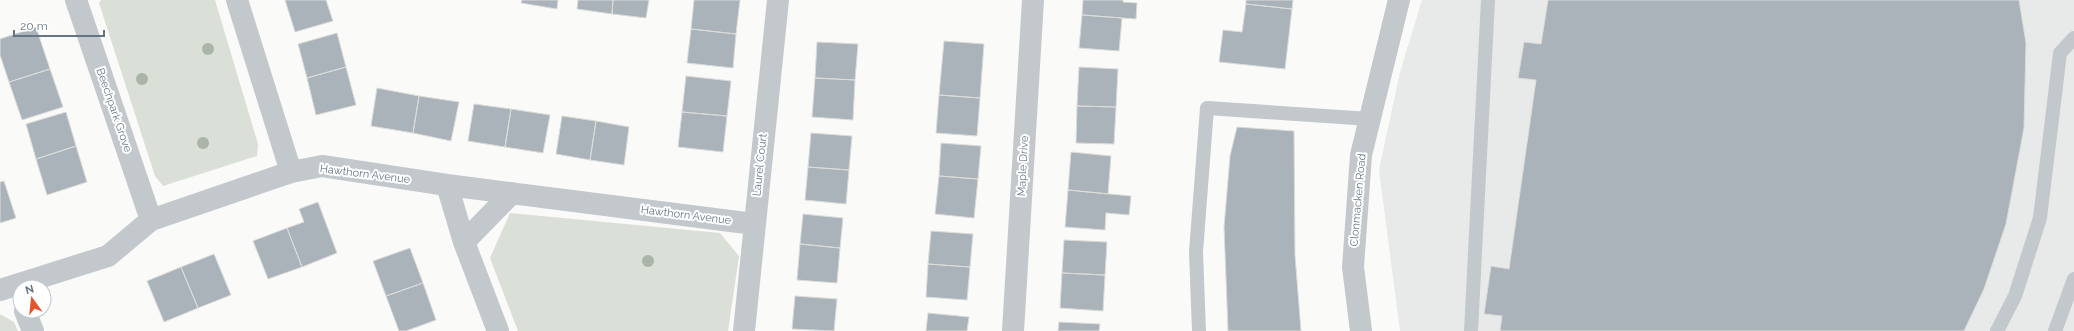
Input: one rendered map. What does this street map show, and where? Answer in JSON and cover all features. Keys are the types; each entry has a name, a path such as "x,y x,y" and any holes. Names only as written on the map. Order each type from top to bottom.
{"street":[{"name":"Beechpark Grove","path":"76,0 151,220"},
{"path":"237,0 291,172"},
{"name":"Laurel Court","path":"744,331 778,0"},
{"name":"Maple Drive","path":"1013,331 1033,0"},
{"name":"Clonmacken Road","path":"1361,331 1353,267 1361,155 1399,0"},
{"name":"Hawthorn Avenue","path":"43,279 108,256 151,220 291,172 322,166 447,185 754,224"},
{"path":"447,185 464,242 498,331"},
{"path":"464,242 512,193"},
{"path":"29,319 33,331"}],"lane":[{"path":"1471,331 1488,0"},
{"path":"1997,331 2016,296 2040,218 2060,53 2074,38"},
{"path":"1199,331 1196,252 1207,108 1370,119"},
{"path":"2054,331 2074,279"}],"shaded area":[{"path":"101,0 215,0 258,144 257,156 163,186 155,176 99,3"},
{"path":"1422,0 2074,0 2074,331 1400,331 1379,170 1400,72"},
{"path":"510,213 720,233 739,256 728,331 518,331 490,258"},
{"path":"0,314 14,322 18,331 0,331"}],"building":[{"path":"285,0 326,0 333,21 295,32"},
{"path":"522,0 558,0 557,9 521,3"},
{"path":"578,0 613,0 612,14 577,9"},
{"path":"613,0 649,0 646,18 612,14"},
{"path":"694,0 740,0 736,34 691,29"},
{"path":"1083,0 1123,0 1123,2 1137,3 1136,19 1082,15"},
{"path":"1246,0 1293,0 1292,9 1246,4"},
{"path":"1548,0 2019,0 2026,43 2024,128 2006,224 1984,289 1964,331 1500,331 1502,316 1484,314 1491,266 1509,269 1536,80 1518,78 1524,42 1541,44"},
{"path":"1246,4 1292,9 1285,69 1219,62 1223,30 1242,32"},
{"path":"1082,15 1122,18 1119,51 1079,48"},
{"path":"36,27 50,69 9,82 0,55 0,39"},
{"path":"691,29 736,34 733,68 687,63"},
{"path":"337,33 346,67 307,78 298,44"},
{"path":"944,41 984,44 980,98 939,95"},
{"path":"817,42 858,44 855,80 815,78"},
{"path":"346,67 356,105 316,115 307,78"},
{"path":"1079,67 1118,69 1116,107 1077,106"},
{"path":"50,69 63,107 22,120 9,82"},
{"path":"686,76 731,81 727,116 682,112"},
{"path":"815,78 855,80 853,120 812,117"},
{"path":"377,88 419,96 413,133 371,126"},
{"path":"939,95 980,98 977,136 936,133"},
{"path":"419,96 459,102 451,141 413,133"},
{"path":"474,104 511,109 505,147 468,141"},
{"path":"1077,106 1116,107 1114,144 1076,143"},
{"path":"511,109 550,115 543,153 505,147"},
{"path":"66,112 76,146 36,159 26,124"},
{"path":"682,112 727,116 723,152 678,147"},
{"path":"562,116 596,121 590,160 556,154"},
{"path":"596,121 629,127 624,165 590,160"},
{"path":"1237,127 1294,131 1295,255 1301,331 1228,331 1224,227 1230,156"},
{"path":"811,133 852,136 849,170 808,167"},
{"path":"941,143 981,146 978,179 939,176"},
{"path":"76,146 87,182 47,195 36,159"},
{"path":"1071,152 1111,156 1108,194 1068,190"},
{"path":"808,167 849,170 846,204 805,200"},
{"path":"939,176 978,179 974,218 935,214"},
{"path":"4,181 16,218 0,223 0,182"},
{"path":"1068,190 1131,196 1129,215 1106,213 1105,230 1065,227"},
{"path":"318,202 337,253 302,267 287,228 304,222 299,209"},
{"path":"803,214 843,218 840,248 800,244"},
{"path":"287,228 302,267 268,279 253,241"},
{"path":"931,231 973,234 970,267 928,264"},
{"path":"1064,240 1107,242 1105,275 1062,273"},
{"path":"800,244 840,248 837,283 797,280"},
{"path":"410,248 423,283 386,296 373,261"},
{"path":"214,254 231,295 198,308 181,267"},
{"path":"928,264 970,267 967,300 926,297"},
{"path":"181,267 198,308 164,322 147,281"},
{"path":"1062,273 1105,275 1103,311 1060,308"},
{"path":"423,283 436,320 406,331 399,331 386,296"},
{"path":"795,296 837,299 834,331 792,329"},
{"path":"928,313 969,317 967,331 926,331"},
{"path":"1059,322 1100,324 1099,331 1058,331"}]}
